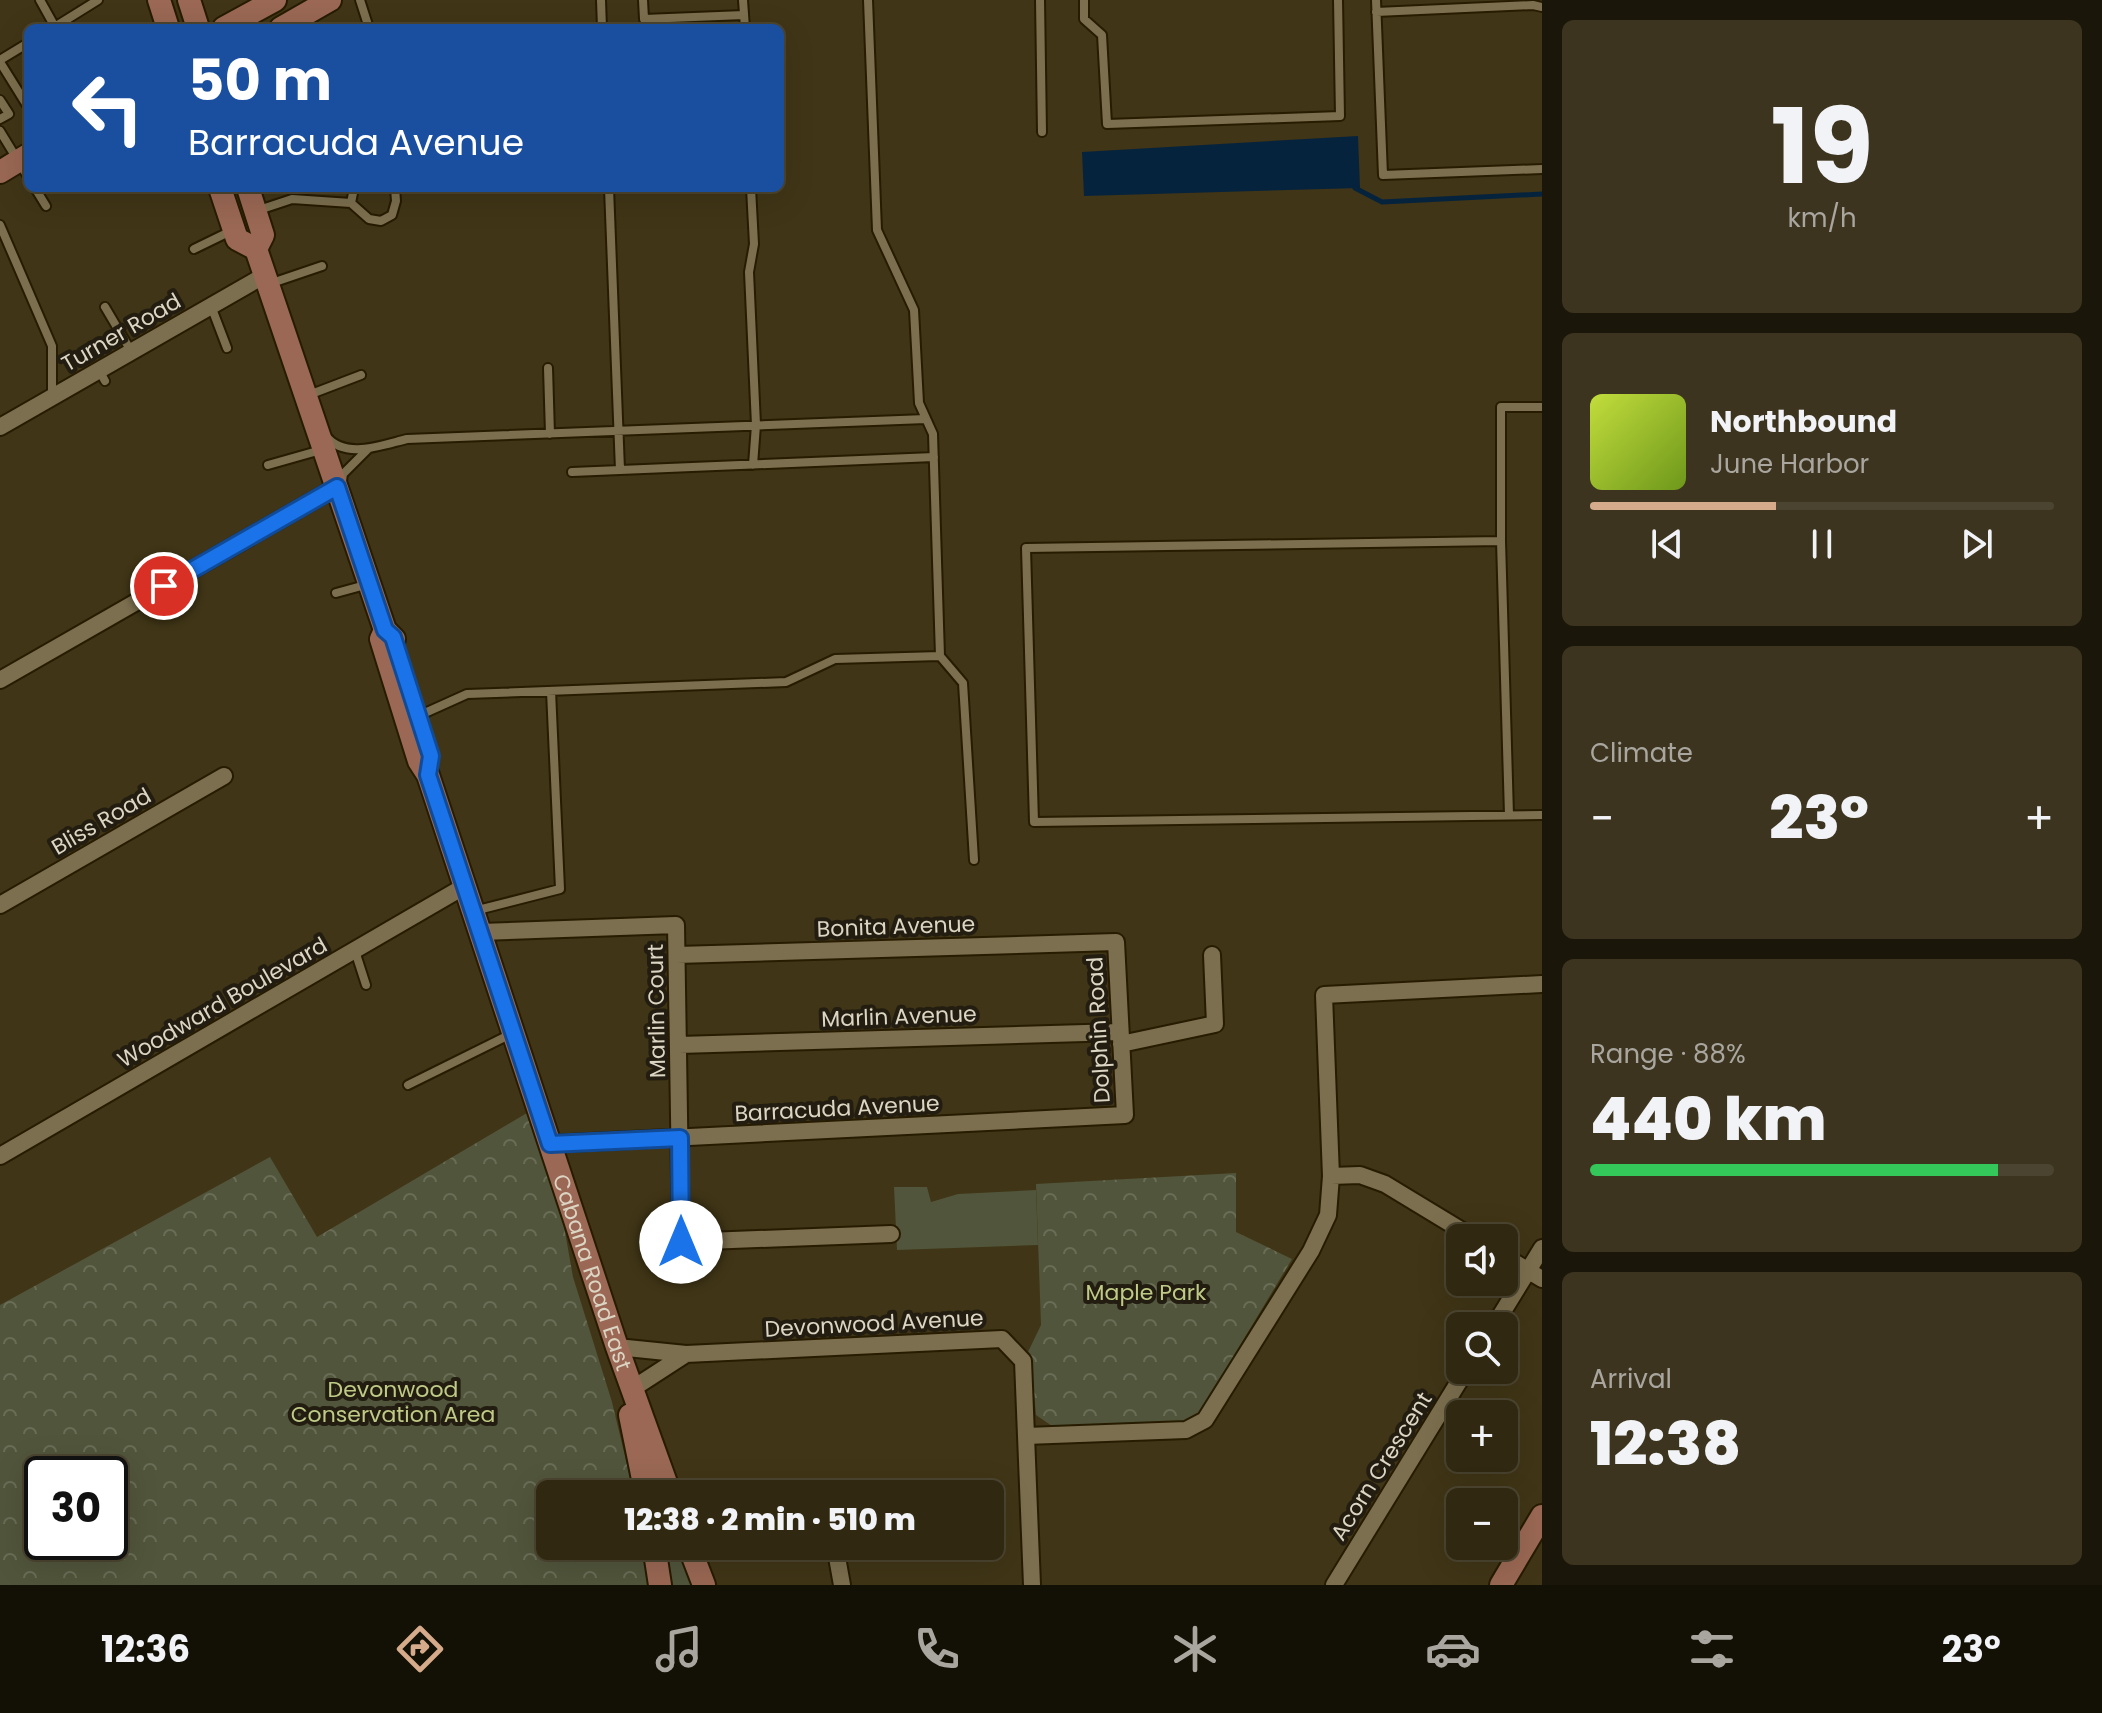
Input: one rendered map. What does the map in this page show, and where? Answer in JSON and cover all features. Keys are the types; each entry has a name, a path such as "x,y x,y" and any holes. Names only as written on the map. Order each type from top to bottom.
{"main road":[{"path":"159,0 167,24"},
{"path":"189,0 197,24"},
{"path":"231,24 275,0"},
{"path":"288,24 330,0"},
{"name":"Cabana Road East","path":"221,192 237,239 256,249 385,630 393,637 412,718 431,756 428,775 617,1347 665,1480"},
{"name":"Cabana Road East","path":"249,192 263,235 256,249"},
{"path":"617,1347 643,1480"},
{"path":"1501,1585 1542,1516"},
{"path":"656,1560 660,1585"},
{"path":"694,1560 704,1585"}],"street":[{"name":"Turner Road","path":"0,427 52,397 102,376 132,352 211,306 266,280"},
{"path":"0,680 338,493"},
{"name":"Bliss Road","path":"0,905 224,776"},
{"name":"Woodward Boulevard","path":"0,1156 465,886"},
{"name":"Marlin Court","path":"477,922 676,925 681,1242 891,1234"},
{"name":"Bonita Avenue","path":"677,955 1116,942"},
{"name":"Dolphin Road","path":"1116,942 1125,1115"},
{"name":"Marlin Avenue","path":"679,1045 1141,1038 1215,1024 1212,955"},
{"path":"1026,1436 1186,1430 1205,1420 1311,1251 1328,1215 1331,1176 1324,995 1542,984"},
{"name":"Barracuda Avenue","path":"550,1144 1125,1115"},
{"path":"1331,1176 1360,1175 1385,1184 1451,1224"},
{"path":"1505,1312 1535,1275 1542,1248"},
{"name":"Devonwood Avenue","path":"617,1347 686,1354 1002,1339 1023,1361 1032,1585"},
{"path":"632,1389 686,1354"},
{"name":"Acorn Crescent","path":"1334,1585 1457,1384"},
{"path":"838,1560 842,1585"}],"lane":[{"path":"40,0 52,24"},
{"path":"59,24 98,0"},
{"path":"360,0 368,24"},
{"path":"601,0 602,24"},
{"path":"643,0 644,19 744,15"},
{"path":"743,0 745,24"},
{"path":"868,0 877,230 914,310 919,403 933,434 940,656 963,683 974,860"},
{"path":"1040,0 1042,132"},
{"path":"1084,0 1084,19 1102,35 1107,124 1340,116 1338,0"},
{"path":"1376,0 1383,175 1542,169"},
{"path":"1376,12 1542,7"},
{"path":"0,60 24,45"},
{"path":"0,50 0,60 24,100"},
{"path":"0,100 9,114 0,119"},
{"path":"0,131 19,166"},
{"path":"37,192 46,206"},
{"path":"292,192 292,199"},
{"path":"351,203 353,192"},
{"path":"255,211 292,199 351,203 369,219 381,221 392,215 395,192"},
{"path":"609,192 620,470"},
{"path":"751,192 754,244 749,272 756,425 753,465"},
{"path":"0,225 52,346 52,397"},
{"path":"194,249 234,229"},
{"path":"266,280 322,266"},
{"path":"211,306 227,348"},
{"path":"105,307 132,352"},
{"path":"548,368 550,434"},
{"path":"306,396 361,375"},
{"path":"1509,815 1501,541 1501,407 1542,407"},
{"path":"315,424 330,441 349,449 369,449 407,439 926,419"},
{"path":"268,465 324,449"},
{"path":"338,493 343,474 369,449"},
{"path":"572,472 934,457"},
{"path":"1501,541 1026,548 1034,822 1542,815"},
{"path":"336,593 369,584"},
{"path":"412,718 467,694 786,682 835,659 940,656"},
{"path":"477,922 560,889 551,691"},
{"path":"355,951 366,985"},
{"path":"408,1085 513,1032"}],"green space":[{"name":"Devonwood Conservation Area","path":"532,1110 558,1192 573,1277 612,1402 631,1480 536,1480 536,1560 647,1560 651,1585 0,1585 0,1305 270,1157 317,1237"},
{"name":"Maple Park","path":"1236,1173 1236,1232 1292,1259 1198,1415 1184,1422 1052,1426 1036,1415 1028,1352 1041,1325 1036,1184"},
{"path":"894,1187 927,1187 931,1202 958,1194 1036,1190 1038,1245 897,1250"},
{"path":"667,1560 685,1560 693,1585 671,1585"}],"water":[{"path":"1358,136 1360,188 1084,196 1082,152"}],"waterway":[{"path":"1355,188 1382,202 1542,194"}],"route":[{"path":"164,586 337,487 385,630 393,637 431,756 428,775 550,1144 680,1138 681,1242"}]}
